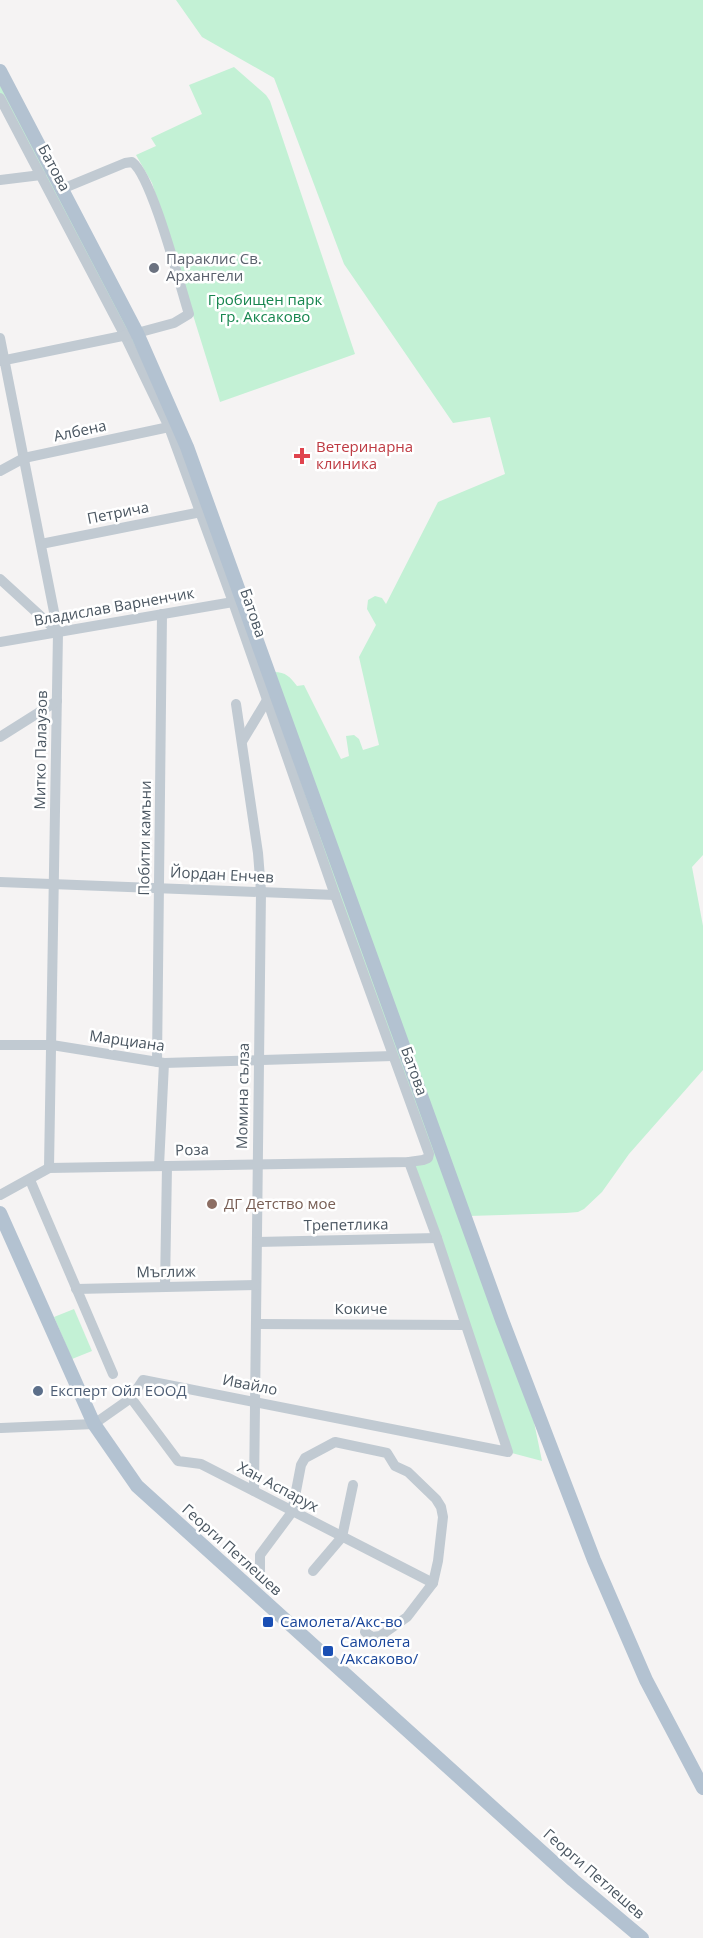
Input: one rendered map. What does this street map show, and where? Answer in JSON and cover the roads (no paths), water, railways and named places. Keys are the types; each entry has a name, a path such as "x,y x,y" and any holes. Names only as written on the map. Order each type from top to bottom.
{"main road":[{"path":"0,71 62,189 187,447 501,1320 594,1560 646,1680 703,1788"},
{"name":"Георги Петлешев","path":"0,1213 94,1424 137,1486 573,1880 642,1938"}],"street":[{"name":"Батова","path":"0,98 131,335 169,428 201,512 335,895 429,1154 428,1158"},
{"path":"2,361 131,335 174,323 189,314 150,188 142,172 132,162 62,189"},
{"path":"0,180 41,175"},
{"name":"Митко Палаузов","path":"0,338 2,361 24,458 58,632 49,1168"},
{"name":"Албена","path":"0,471 24,458 169,428"},
{"name":"Петрича","path":"41,544 201,512"},
{"path":"0,579 58,632"},
{"name":"Владислав Варненчик","path":"0,642 233,602"},
{"name":"Побити камъни","path":"162,614 160,887 165,1287"},
{"path":"243,740 267,700"},
{"path":"0,737 57,701"},
{"name":"Момина сълза","path":"236,704 243,740 261,891 255,1491"},
{"name":"Йордан Енчев","path":"0,882 335,895"},
{"name":"Марциана","path":"0,1046 52,1045 161,1062 393,1056"},
{"name":"Роза","path":"49,1168 409,1162 428,1158"},
{"path":"409,1162 465,1325"},
{"path":"0,1195 49,1168"},
{"path":"30,1180 113,1374"},
{"name":"Трепетлика","path":"257,1242 437,1238"},
{"name":"Мъглиж","path":"76,1288 256,1285"},
{"name":"Кокиче","path":"257,1324 465,1325"},
{"name":"Ивайло","path":"94,1424 131,1398 142,1380 508,1452 465,1325"},
{"name":"Хан Аспарух","path":"131,1398 178,1461 201,1464 433,1582"},
{"path":"1,1428 94,1424"},
{"path":"260,1575 260,1555 292,1512 302,1461 332,1443 387,1453 395,1466 408,1472 436,1499 442,1512 438,1561 433,1582 407,1617 380,1636 372,1636 365,1632"},
{"path":"313,1571 342,1537 353,1485"}],"place":[{"name":"Параклис Св. Архангели","path":"154,268"},
{"name":"Ветеринарна клиника","path":"302,456"},
{"name":"ДГ Детство мое","path":"212,1204"},
{"name":"Експерт Ойл ЕООД","path":"38,1391"},
{"name":"Самолета/Акс-во","path":"268,1622"},
{"name":"Самолета /Аксаково/","path":"328,1651"}],"park label":[{"name":"Гробищен парк гр. Аксаково","path":"265,308"}]}
